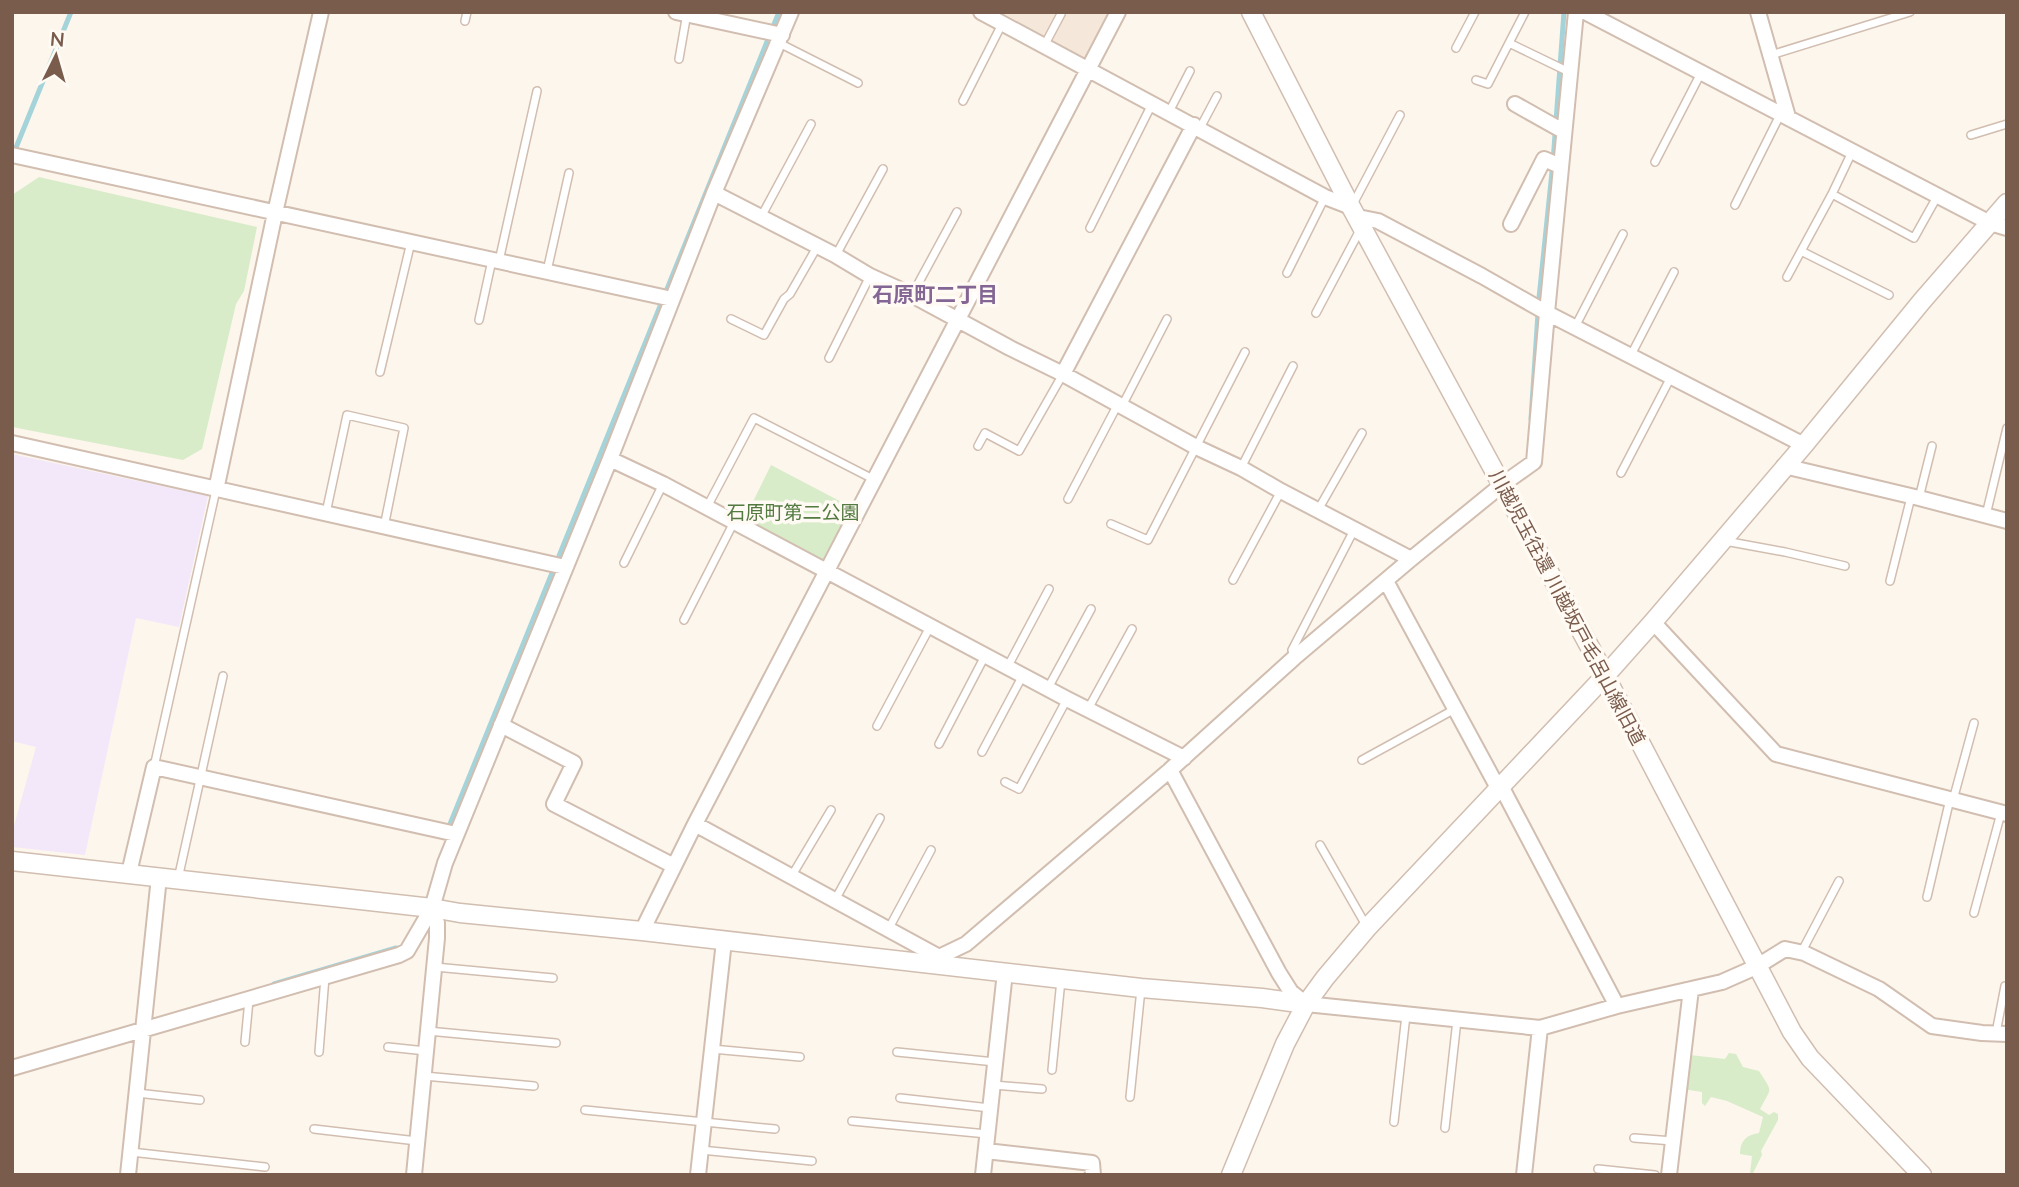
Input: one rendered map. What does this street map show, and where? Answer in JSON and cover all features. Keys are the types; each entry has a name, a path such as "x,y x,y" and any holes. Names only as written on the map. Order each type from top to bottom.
{"street":[{"path":"216,490 321,12"},
{"path":"12,1068 144,1025 249,1000 407,951 432,908 441,873 456,834 610,459 714,193 791,12"},
{"path":"981,12 1197,126 1357,217 1378,221 1547,313 1804,445"},
{"path":"642,931 827,569 1118,12"},
{"name":"川越児玉往還 川越坂戸毛呂山線旧道","path":"1251,12 1357,217 1503,484 1792,1032 1810,1058 1922,1175"},
{"path":"937,961 966,944 1184,758 1294,658 1411,559 1534,462 1576,12"},
{"path":"1585,12 1998,226"},
{"path":"1758,12 1785,115"},
{"path":"683,13 781,39"},
{"path":"1515,104 1563,131"},
{"path":"1063,374 1197,126"},
{"path":"18,156 672,299"},
{"path":"1511,224 1544,159 1560,166"},
{"path":"714,193 1411,559"},
{"path":"1231,1175 1284,1044 1306,1004 1367,927 1653,622 1922,301 1998,226 2007,203"},
{"path":"12,443 565,567"},
{"path":"610,459 827,569 1068,699 1184,758"},
{"path":"1784,466 2007,521"},
{"path":"1386,581 1617,1006"},
{"path":"1653,622 1776,754 2005,813"},
{"path":"501,725 574,763 554,804 674,866"},
{"path":"129,873 154,767 456,834"},
{"path":"1170,770 1279,973 1291,992 1306,1004"},
{"path":"695,824 888,928 937,961"},
{"path":"12,861 484,916 937,961 1141,988 1262,998 1540,1028 1617,1006 1722,982 1756,967 1785,949 1801,953 1879,989 1932,1026 2001,1034"},
{"path":"128,1175 144,1025 168,878"},
{"path":"414,1175 435,967 437,923 432,908"},
{"path":"698,1175 724,941"},
{"path":"983,1175 1005,972"},
{"path":"1669,1175 1691,989"},
{"path":"1524,1175 1540,1028"},
{"path":"986,1151 1092,1163 1093,1175"}],"lane":[{"path":"1456,48 1475,12"},
{"path":"1476,80 1488,84 1525,12"},
{"path":"1871,12 1874,23"},
{"path":"1771,55 1910,12"},
{"path":"679,59 683,13"},
{"path":"1044,46 1061,14"},
{"path":"962,101 1002,23"},
{"path":"781,39 858,83"},
{"path":"1509,43 1569,72"},
{"path":"1169,112 1189,71"},
{"path":"1655,162 1700,73"},
{"path":"479,320 537,91"},
{"path":"1197,126 1217,96"},
{"path":"1090,228 1153,104"},
{"path":"1316,313 1400,115"},
{"path":"1735,205 1785,115"},
{"path":"761,217 811,124"},
{"path":"1971,135 2007,124"},
{"path":"1787,277 1853,151"},
{"path":"835,255 883,169"},
{"path":"547,272 569,173"},
{"path":"1832,194 1914,238 1938,195"},
{"path":"1287,273 1325,197"},
{"path":"912,295 957,212"},
{"path":"1575,327 1623,234"},
{"path":"380,372 411,242"},
{"path":"731,318 764,335 817,247"},
{"path":"1801,251 1889,295"},
{"path":"1630,356 1674,272"},
{"path":"829,358 870,276"},
{"path":"1068,499 1167,318"},
{"path":"1111,524 1148,540 1245,352"},
{"path":"1241,468 1293,366"},
{"path":"978,446 985,433 1019,451 1063,374"},
{"path":"1621,473 1671,377"},
{"path":"326,514 347,415 404,428 384,527"},
{"path":"707,508 754,418 875,480"},
{"path":"1986,515 2007,428"},
{"path":"1318,511 1362,433"},
{"path":"1890,581 1932,446"},
{"path":"624,563 663,484"},
{"path":"154,767 216,490"},
{"path":"1233,580 1280,491"},
{"path":"684,621 734,522"},
{"path":"1294,658 1292,650 1353,530"},
{"path":"1721,540 1845,566"},
{"path":"1008,666 1049,589"},
{"path":"1048,688 1091,609"},
{"path":"877,726 931,625"},
{"path":"1088,709 1132,629"},
{"path":"939,744 986,654"},
{"path":"982,752 1023,675"},
{"path":"168,878 199,777 223,676"},
{"path":"1005,782 1019,789 1068,699"},
{"path":"1362,760 1455,709"},
{"path":"1927,897 1974,723"},
{"path":"791,877 831,810"},
{"path":"1974,913 2005,813"},
{"path":"835,901 880,818"},
{"path":"1320,845 1367,927"},
{"path":"888,928 931,850"},
{"path":"1801,953 1839,881"},
{"path":"435,967 553,978"},
{"path":"319,1052 325,977"},
{"path":"1052,1070 1061,978"},
{"path":"2001,1034 2005,986"},
{"path":"1130,1097 1141,988"},
{"path":"245,1042 249,1000"},
{"path":"1394,1122 1406,1015"},
{"path":"1444,1128 1457,1020"},
{"path":"428,1031 556,1043"},
{"path":"388,1047 426,1051"},
{"path":"712,1049 800,1057"},
{"path":"897,1052 995,1062"},
{"path":"424,1076 534,1086"},
{"path":"993,1085 1042,1089"},
{"path":"137,1093 200,1100"},
{"path":"900,1098 990,1108"},
{"path":"585,1110 775,1129"},
{"path":"852,1121 988,1134"},
{"path":"314,1129 417,1141"},
{"path":"1634,1138 1673,1141"},
{"path":"701,1150 812,1161"},
{"path":"130,1152 265,1167"},
{"path":"1598,1169 1655,1175"}],"shaded area":[{"path":"1001,12 1112,12 1086,59"},
{"path":"12,454 208,496 179,627 136,618 85,855 12,847 12,833 36,747 12,741"}],"green space":[{"path":"39,177 257,227 244,291 236,304 202,449 183,460 12,427 12,195"},
{"name":"石原町第二公園","path":"771,465 853,508 824,562 744,520"},
{"path":"1729,1053 1736,1054 1743,1067 1759,1071 1769,1090 1760,1109 1769,1115 1774,1112 1778,1114 1778,1120 1761,1151 1762,1155 1752,1175 1752,1156 1740,1154 1740,1149 1745,1139 1759,1133 1763,1117 1711,1097 1705,1106 1702,1103 1702,1092 1682,1089 1684,1056 1725,1059"}],"waterway":[{"path":"13,155 71,12"},
{"path":"559,556 779,12"},
{"path":"1531,419 1564,12"},
{"path":"450,824 552,573"},
{"path":"274,984 396,948"}],"district":[{"name":"石原町二丁目","path":"935,293"}]}
